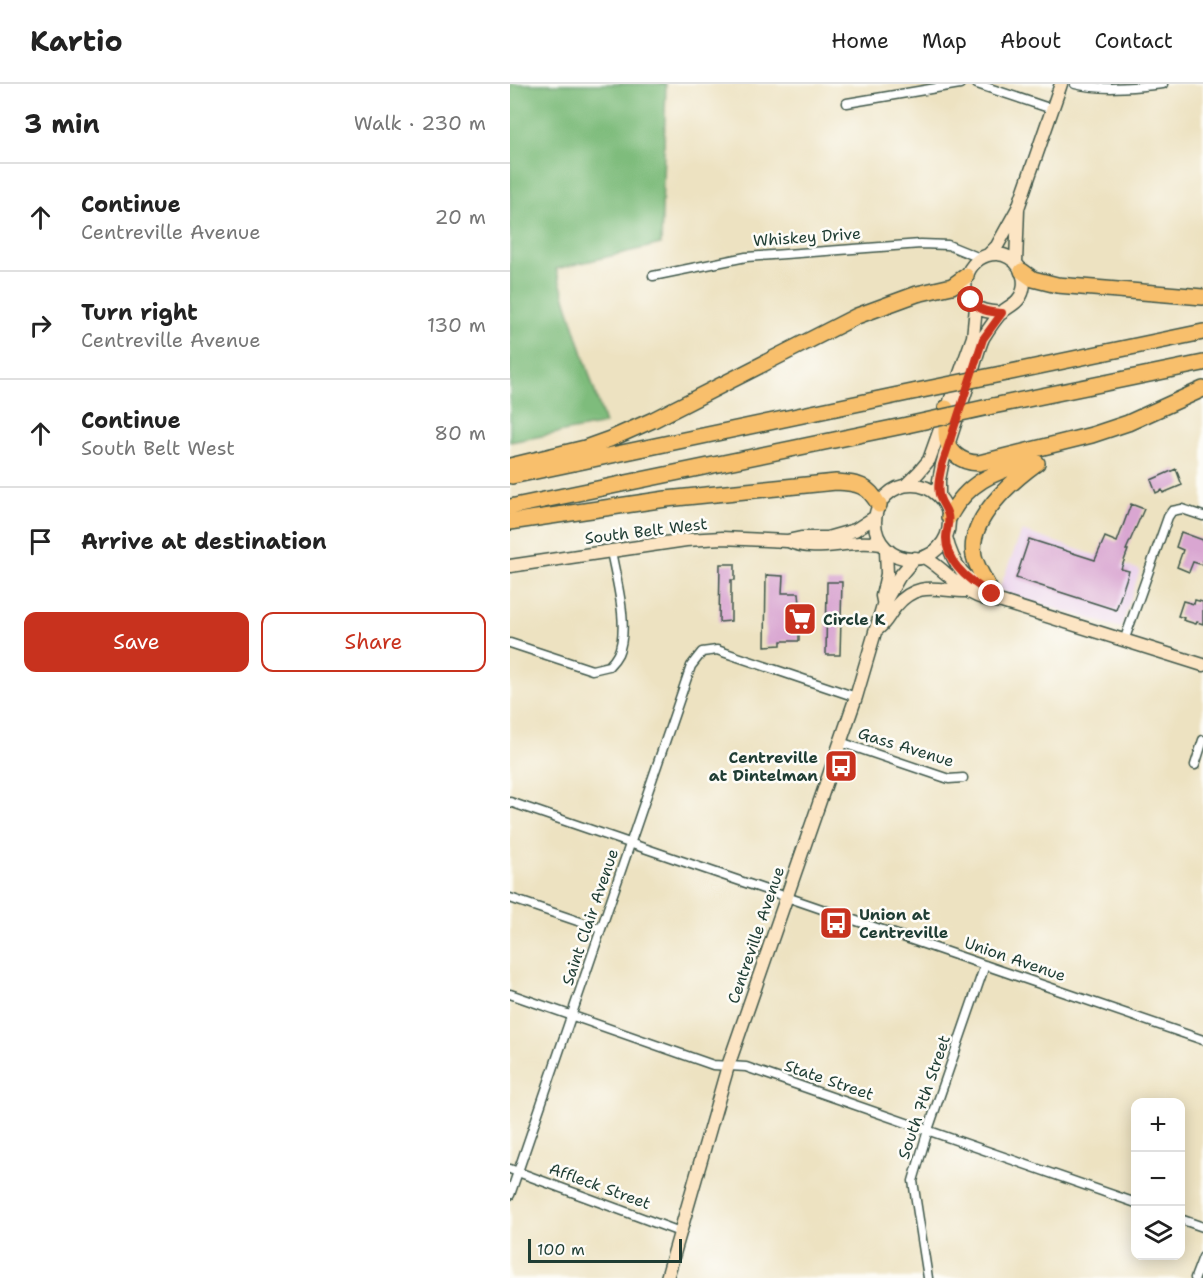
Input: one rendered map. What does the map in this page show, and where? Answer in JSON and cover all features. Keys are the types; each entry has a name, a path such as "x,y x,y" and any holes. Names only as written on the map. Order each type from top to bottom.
{"highway":[{"path":"1019,267 1033,279 1057,285 1203,297"},
{"path":"510,466 585,448 610,439 653,420 857,316 917,294 952,286 968,272"},
{"path":"510,476 1203,332"},
{"path":"510,507 1203,363"},
{"path":"946,408 948,419 945,433 948,445 953,453 963,460 979,463 1092,435 1128,423 1203,389"},
{"path":"949,517 957,502 977,482 1013,466 1071,449 1092,435"},
{"path":"997,598 979,568 974,554 975,539 992,505 1006,488 1044,457"},
{"path":"510,522 655,501 836,482 856,484 866,488 871,492 877,511"}],"main road":[{"path":"1002,313 988,312 976,307 967,292 968,272 1000,241 1018,208 1061,84"},
{"path":"939,497 939,480 948,445 983,339 1002,313 1019,300 1024,281 1019,267 1018,208"},
{"path":"985,256 999,254 1008,257 1019,267"},
{"path":"906,485 920,472 928,460 973,336 976,307"},
{"path":"906,485 930,490 939,497 949,517"},
{"name":"South Belt West","path":"510,566 710,539 787,541 801,538 827,538 855,530 877,511 892,491 906,485"},
{"path":"877,511 876,531 884,547"},
{"name":"South Belt West","path":"949,517 946,537 955,564 966,576 997,598 1203,665"},
{"path":"919,558 937,549 946,537"},
{"name":"South Belt West","path":"787,541 800,546 819,548 859,543 884,547 898,557 919,558 966,591 989,601 997,598"},
{"name":"Centreville Avenue","path":"884,547 888,564 882,596 884,605"},
{"name":"Centreville Avenue","path":"667,1278 728,1066 856,697 874,632 898,577 919,558"},
{"path":"874,632 889,619 898,603 912,594 937,587 966,591"}],"street":[{"path":"847,103 960,84"},
{"path":"977,84 1052,109"},
{"path":"1075,84 1089,88 1163,84"},
{"name":"Whiskey Drive","path":"652,276 746,257 921,244 948,244 964,252 985,256"},
{"path":"964,252 968,272"},
{"path":"1124,641 1168,517 1172,511 1182,509 1203,516"},
{"path":"510,643 592,670 609,666 618,654 622,634 621,606 612,551"},
{"name":"Saint Clair Avenue","path":"510,1195 514,1170 573,1015 691,666 702,652 717,650 856,697"},
{"path":"1195,765 1203,740"},
{"name":"Gass Avenue","path":"840,742 949,779 963,778"},
{"name":"Union Avenue","path":"510,802 1203,1040"},
{"path":"510,898 601,930"},
{"name":"South 7th Street","path":"928,1278 913,1181 928,1130 985,965"},
{"name":"State Street","path":"510,994 713,1065 746,1067 1131,1201"},
{"name":"Affleck Street","path":"514,1170 680,1232"},
{"path":"1185,1221 1203,1227"},
{"path":"1196,1278 1203,1257"}],"shaded area":[{"path":"1022,531 1140,570 1121,628 1009,595 999,589"}],"green space":[{"path":"510,84 666,84 661,244 556,269 605,424 510,442"}],"building":[{"path":"1176,469 1182,485 1163,493 1162,490 1156,493 1151,480"},
{"path":"1131,504 1144,509 1126,550 1128,550 1121,569 1129,571 1116,610 1016,578 1029,539 1095,560 1105,537 1117,542"},
{"path":"1181,532 1203,540 1203,565 1193,562 1189,572 1177,567 1183,550 1176,547"},
{"path":"720,564 735,564 735,580 731,580 731,621 719,622"},
{"path":"766,575 783,576 782,593 799,593 802,628 799,629 799,641 781,641 781,645 765,646"},
{"path":"827,582 842,582 840,655 826,655"},
{"path":"1195,600 1203,602 1203,624 1183,620 1184,618 1178,616 1183,601 1194,604"}],"place":[{"name":"Circle K","path":"800,619"},
{"name":"Centreville at Dintelman","path":"841,766"},
{"name":"Union at Centreville","path":"836,923"}],"route":[{"path":"971,300 976,307 988,312 1002,313 990,326 983,339 942,465 939,497 949,517 946,537 955,564 966,576 992,594"}]}
